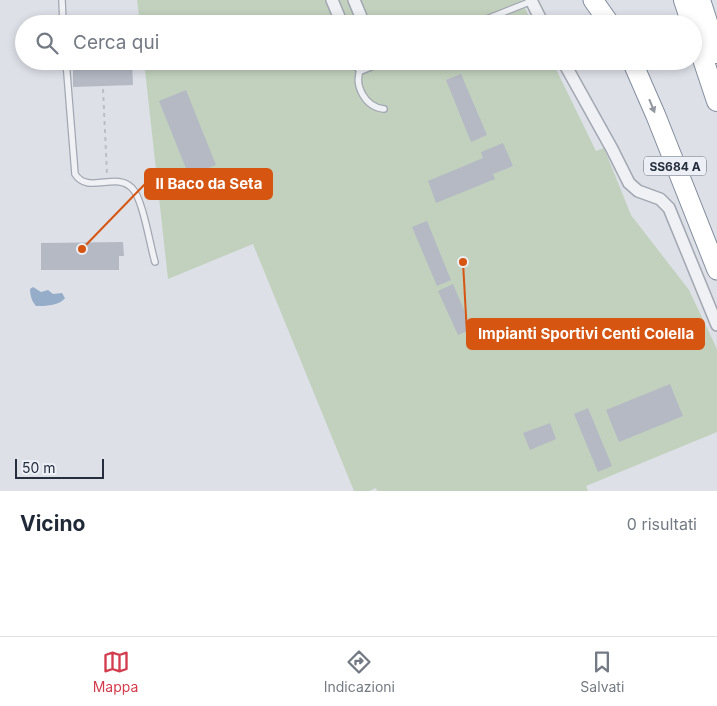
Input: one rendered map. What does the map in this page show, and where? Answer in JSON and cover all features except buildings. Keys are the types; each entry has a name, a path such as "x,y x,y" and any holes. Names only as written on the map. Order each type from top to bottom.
{"highway":[{"path":"593,0 604,15"},
{"path":"684,0 689,15"},
{"path":"700,0 717,53"},
{"path":"702,56 717,101"},
{"name":"SS684 A","path":"636,70 717,270"}],"street":[{"path":"332,0 338,15"},
{"path":"354,0 360,15"},
{"path":"531,1 539,15"},
{"path":"568,70 629,183 638,191 660,199 669,208 717,325"}],"lane":[{"path":"62,0 63,15"},
{"path":"496,15 531,1"},
{"path":"67,70 74,172 78,178 86,183 122,182 129,185 135,191 155,262"},
{"path":"359,70 358,80 363,95 372,105 384,109"}],"path":[{"path":"103,89 107,182"}],"green space":[{"path":"137,0 521,0 528,15 139,15"},
{"path":"145,70 556,70 596,151 604,148 631,215 689,290 717,349 717,432 586,486 588,491 377,491 376,488 369,491 354,491 253,244 168,279"}],"water":[{"path":"33,287 41,292 48,290 53,294 62,293 65,298 56,304 36,306 30,294 30,289"}],"place":[{"name":"Il Baco da Seta","path":"82,249"},
{"name":"Impianti Sportivi Centi Colella","path":"463,262"}]}
